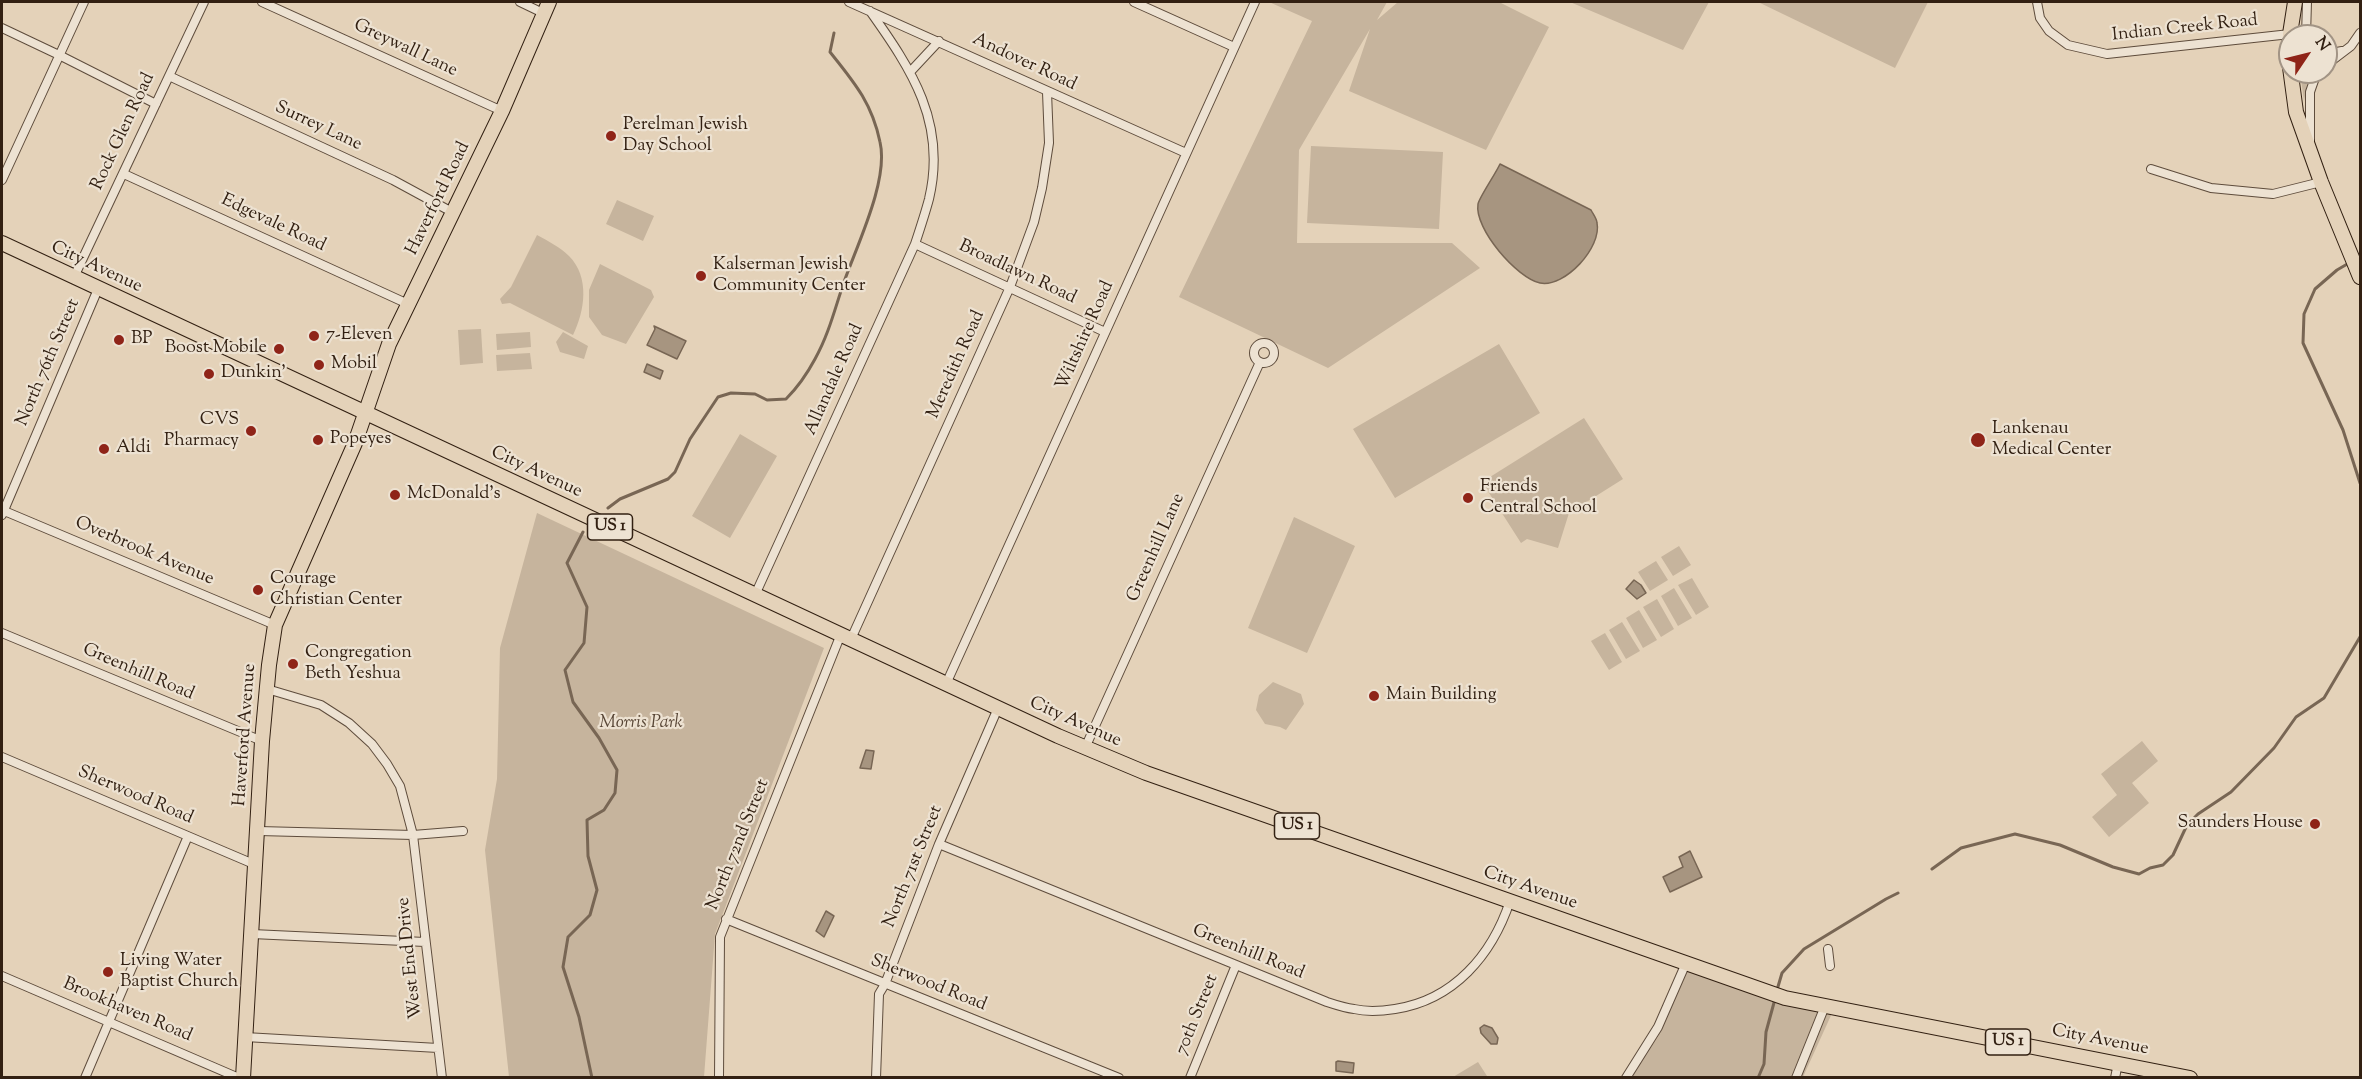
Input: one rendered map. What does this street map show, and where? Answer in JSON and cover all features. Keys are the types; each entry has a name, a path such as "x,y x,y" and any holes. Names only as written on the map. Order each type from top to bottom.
{"main road":[{"path":"2292,24 2295,2"},
{"name":"Haverford Road","path":"366,413 389,344 502,111 547,8"},
{"path":"2291,84 2293,99 2309,151 2361,277"},
{"name":"City Avenue","path":"2,243 946,684 1146,774 1785,998 2190,1077"},
{"name":"Haverford Avenue","path":"241,1077 259,831 262,741 275,625 366,413"}],"street":[{"path":"2,180 84,2"},
{"name":"Rock Glen Road","path":"74,277 204,2"},
{"name":"Greywall Lane","path":"262,2 502,111"},
{"path":"520,2 547,8"},
{"name":"Andover Road","path":"849,2 1186,153"},
{"path":"1134,2 1234,47"},
{"name":"Wiltshire Road","path":"946,684 1255,2"},
{"name":"Indian Creek Road","path":"2037,2 2040,18 2049,31 2068,45 2107,54 2278,35"},
{"path":"2306,24 2307,2"},
{"name":"Allandale Road","path":"756,595 915,243 929,199 933,162 930,118 911,71 870,11"},
{"path":"2,28 156,104"},
{"path":"2338,56 2361,33"},
{"path":"911,71 939,41"},
{"path":"2338,51 2345,50"},
{"name":"Surrey Lane","path":"169,76 393,180 452,212"},
{"path":"2309,151 2310,92 2313,84"},
{"name":"Meredith Road","path":"846,637 1010,287 1034,222 1042,188 1048,143 1047,92"},
{"path":"2151,169 2211,188 2273,195 2321,182"},
{"name":"Edgevale Road","path":"124,174 408,304"},
{"name":"Broadlawn Road","path":"915,243 1106,332"},
{"name":"North 76th Street","path":"2,512 98,288"},
{"name":"Greenhill Lane","path":"1085,748 1260,362"},
{"name":"Overbrook Avenue","path":"2,512 275,625"},
{"name":"Greenhill Road","path":"2,633 262,741"},
{"name":"North 72nd Street","path":"719,1077 720,937 846,637"},
{"path":"267,689 321,705 349,723 372,744 400,786 413,835"},
{"name":"North 71st Street","path":"876,1077 879,994 885,984 939,844 998,708"},
{"name":"Sherwood Road","path":"2,757 256,865"},
{"path":"259,831 413,835 463,831"},
{"name":"West End Drive","path":"413,835 424,942 442,1077"},
{"path":"85,1077 188,836"},
{"name":"Greenhill Road","path":"939,844 1327,1002 1356,1010 1381,1011 1405,1007 1429,999 1448,989 1473,968 1492,942 1510,901"},
{"name":"Sherwood Road","path":"726,920 1119,1077"},
{"path":"252,934 424,942"},
{"path":"1828,949 1830,966"},
{"path":"1626,1077 1658,1027 1686,963"},
{"name":"70th Street","path":"1190,1077 1236,965"},
{"name":"Brookhaven Road","path":"2,976 241,1077"},
{"path":"1796,1077 1825,1006"},
{"path":"245,1037 438,1048"},
{"path":"2115,1077 2118,1063"}],"green space":[{"path":"1269,2 1387,2 1377,20 1398,2 1499,2 1549,27 1486,150 1349,91 1370,29 1299,150 1297,243 1452,243 1480,268 1328,368 1179,297 1312,21"},
{"path":"1570,2 1709,2 1683,50"},
{"path":"1758,2 1928,2 1895,68"},
{"path":"2302,84 2307,84 2307,85 2304,101"},
{"path":"1311,146 1443,152 1439,229 1307,223"},
{"path":"617,200 654,216 643,241 606,224"},
{"path":"537,235 554,244 569,256 576,264 580,274 583,284 583,305 573,335 510,303 502,304 500,299 511,287"},
{"path":"600,264 651,290 654,297 626,344 602,335 589,317 589,290"},
{"path":"481,329 483,363 460,365 458,330"},
{"path":"530,332 531,347 497,350 496,334"},
{"path":"563,332 588,346 584,359 560,352 556,342"},
{"path":"1499,344 1540,413 1395,498 1353,429"},
{"path":"530,353 532,369 497,371 496,355"},
{"path":"1584,418 1623,479 1569,513 1558,548 1527,539 1521,543 1482,482"},
{"path":"740,434 777,456 730,538 692,516"},
{"name":"Morris Park","path":"537,513 824,648 715,934 704,1077 509,1077 485,850 497,779 500,648"},
{"path":"1294,517 1355,546 1307,653 1248,628"},
{"path":"1679,546 1691,565 1673,576 1661,557"},
{"path":"1656,561 1668,580 1650,591 1638,572"},
{"path":"1692,578 1709,607 1696,615 1678,585"},
{"path":"1674,588 1692,618 1678,626 1661,596"},
{"path":"1657,599 1674,629 1661,637 1643,607"},
{"path":"1639,610 1657,640 1643,648 1626,618"},
{"path":"1622,622 1640,651 1626,659 1609,630"},
{"path":"1605,633 1622,662 1609,670 1591,641"},
{"path":"1273,682 1301,694 1304,704 1286,730 1265,724 1256,710 1259,695"},
{"path":"2142,741 2158,761 2132,783 2149,803 2109,837 2092,817 2117,795 2101,774"},
{"path":"1688,970 1833,1011 1803,1077 1629,1078 1658,1037"},
{"path":"1478,1062 1487,1076 1453,1077"}],"shaded area":[{"path":"1500,164 1591,210 1595,216 1597,233 1588,254 1570,273 1560,279 1550,283 1540,283 1520,272 1499,251 1483,226 1478,204"},
{"path":"654,326 686,341 677,359 647,345 655,329"},
{"path":"647,364 663,371 660,379 644,372"},
{"path":"1634,580 1646,593 1637,599 1626,589"},
{"path":"866,750 874,751 871,769 860,768"},
{"path":"1690,851 1702,877 1670,892 1663,877 1683,867 1679,857"},
{"path":"826,911 834,916 824,937 816,931"},
{"path":"1484,1025 1492,1028 1498,1038 1497,1044 1491,1044 1481,1033 1480,1028"},
{"path":"1338,1061 1354,1063 1353,1073 1336,1071"}],"waterway":[{"path":"608,508 620,499 668,479 675,472 690,439 718,397 731,393 755,394 767,400 786,399 805,375 820,350 870,212 880,175 882,157 877,128 867,104 830,52 834,33"},
{"path":"2349,263 2315,289 2304,314 2303,343 2343,430 2360,483"},
{"path":"583,532 567,563 587,607 584,643 565,670 573,702 599,738 617,770 615,793 604,810 587,820 588,856 597,890 590,915 568,937 563,967 579,1017 592,1078"},
{"path":"1932,869 1961,848 2015,834 2060,845 2113,867 2139,874 2163,865 2173,855 2187,825 2198,814 2231,792 2274,748 2296,717 2324,698 2360,637"},
{"path":"1777,990 1782,973 1804,949 1898,893"},
{"path":"1758,1078 1764,1064 1766,1032 1775,999"}],"place":[{"name":"Perelman Jewish Day School","path":"611,136"},
{"name":"Kalserman Jewish Community Center","path":"701,276"},
{"name":"7-Eleven","path":"314,336"},
{"name":"BP","path":"119,340"},
{"name":"Boost Mobile","path":"279,349"},
{"name":"Mobil","path":"319,365"},
{"name":"Dunkin'","path":"209,374"},
{"name":"CVS Pharmacy","path":"251,431"},
{"name":"Popeyes","path":"318,440"},
{"name":"Lankenau Medical Center","path":"1978,440"},
{"name":"Aldi","path":"104,449"},
{"name":"McDonald's","path":"395,495"},
{"name":"Friends Central School","path":"1468,498"},
{"name":"Courage Christian Center","path":"258,590"},
{"name":"Congregation Beth Yeshua","path":"293,664"},
{"name":"Main Building","path":"1374,696"},
{"name":"Saunders House","path":"2315,824"},
{"name":"Living Water Baptist Church","path":"108,972"}]}
